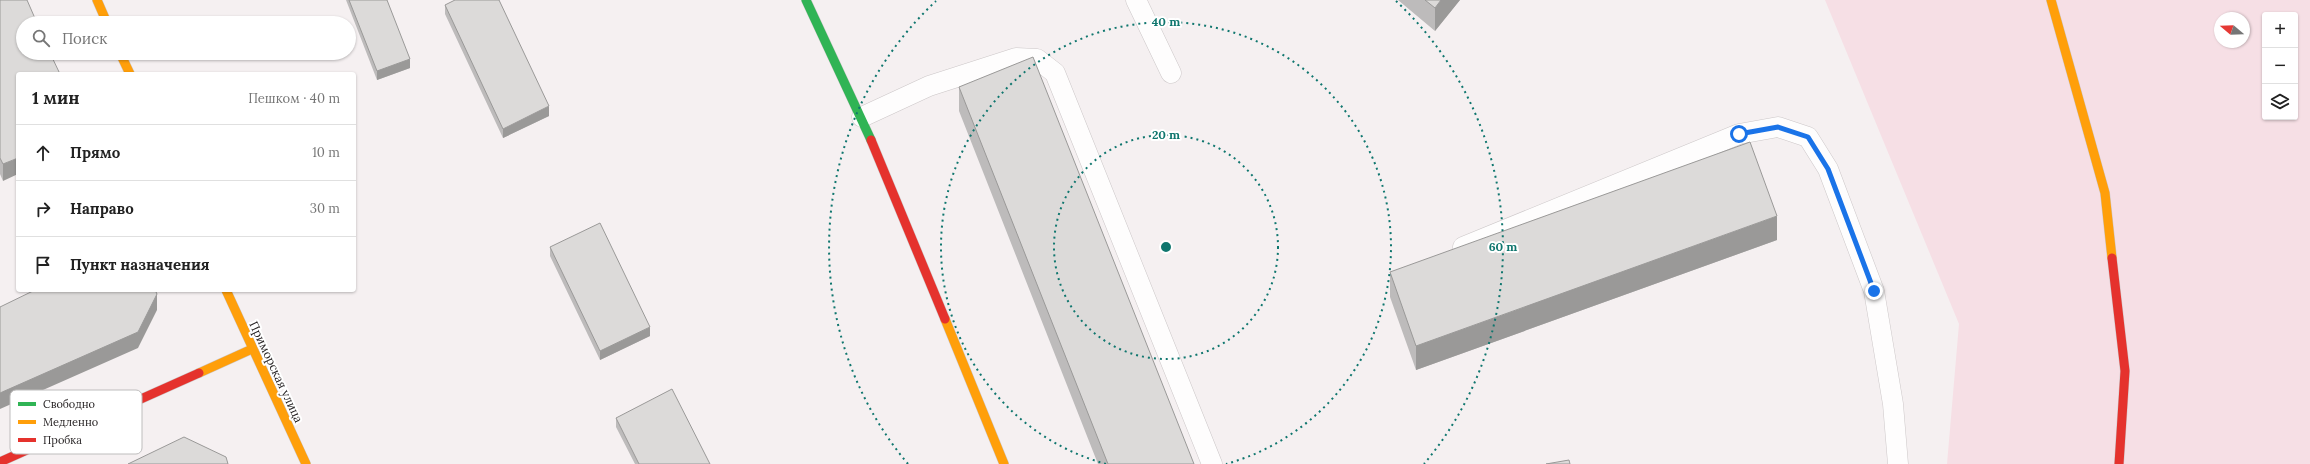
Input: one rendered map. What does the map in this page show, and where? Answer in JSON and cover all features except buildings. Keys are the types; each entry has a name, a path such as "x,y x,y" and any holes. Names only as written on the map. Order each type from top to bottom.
{"main road":[{"path":"97,0 104,16"},
{"path":"806,0 862,117 1004,464"},
{"path":"2051,0 2075,80 2105,192 2124,371 2119,464"},
{"path":"123,60 129,72"},
{"name":"Приморская улица","path":"227,292 306,464"},
{"path":"142,398 252,349"},
{"path":"0,462 18,454"}],"lane":[{"path":"1136,0 1171,73"},
{"path":"862,117 929,86 1016,58 1037,59 1056,73 1212,464"},
{"path":"1447,254 1739,134 1778,127 1808,137 1828,169 1874,291 1893,404 1898,464"}],"shaded area":[{"path":"1825,0 2310,0 2310,464 1947,464 1959,324"}],"traffic: fast":[{"path":"806,0 871,140"}],"traffic: slow":[{"path":"97,0 104,16"},
{"path":"2051,0 2105,193 2112,258"},
{"path":"123,60 129,72"},
{"path":"227,292 306,464"},
{"path":"945,319 1004,464"},
{"path":"199,373 252,349"}],"traffic: jam":[{"path":"871,140 945,319"},
{"path":"2112,258 2125,371 2119,464"},
{"path":"142,398 199,373"},
{"path":"0,462 18,454"}],"route":[{"path":"1739,134 1778,127 1808,137 1828,169 1874,291"}]}
